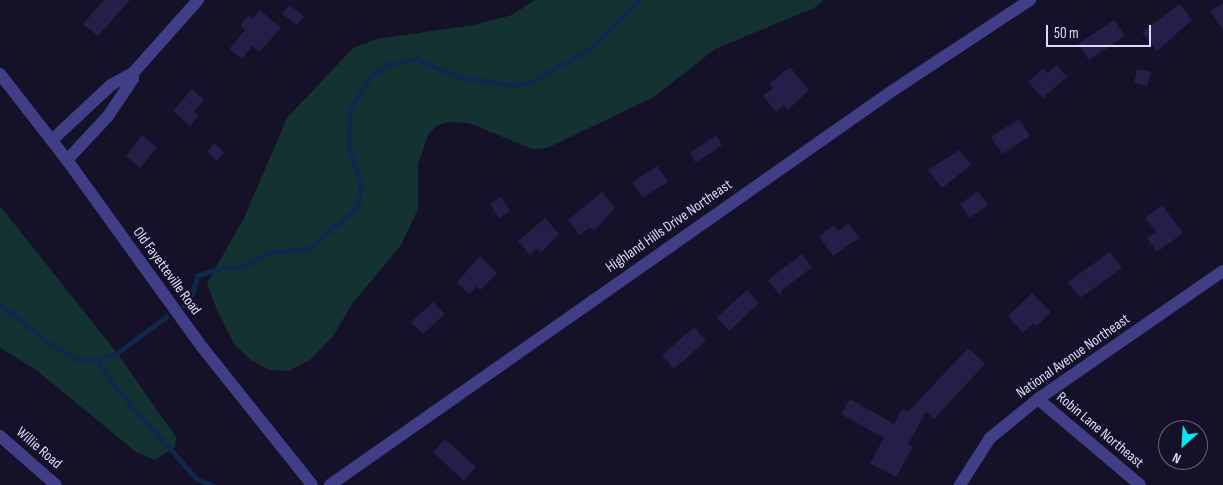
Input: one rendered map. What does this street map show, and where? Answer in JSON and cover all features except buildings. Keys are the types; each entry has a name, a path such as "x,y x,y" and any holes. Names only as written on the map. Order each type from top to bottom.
{"street":[{"path":"52,140 111,85 133,73 198,0"},
{"name":"Highland Hills Drive Northeast","path":"330,485 845,124 1030,0"},
{"path":"67,160 108,116 133,79 133,73"},
{"name":"Old Fayetteville Road","path":"0,74 67,160 202,347 312,485"},
{"name":"National Avenue Northeast","path":"960,485 990,438 1038,399 1223,271"},
{"name":"Robin Lane Northeast","path":"1038,399 1140,485"},
{"name":"Willie Road","path":"0,436 56,485"}],"green space":[{"path":"535,0 824,0 814,8 715,49 654,97 547,148 532,149 469,123 448,122 436,126 428,135 418,164 418,209 401,245 352,304 334,335 311,359 289,371 270,370 251,360 235,345 218,313 207,283 243,220 287,118 353,48 376,39 474,25 512,15"},
{"path":"0,206 117,353 176,437 175,447 155,460 136,452 35,369 0,348"}],"waterway":[{"path":"183,306 192,294 197,276 223,267 241,268 270,252 309,249 353,211 358,204 361,186 348,146 350,110 370,77 387,65 416,59 463,78 513,85 532,82 592,47 639,0"},
{"path":"0,304 48,342 78,360 97,360 117,353 166,317"},
{"path":"97,360 116,388 197,479 213,485"}]}
